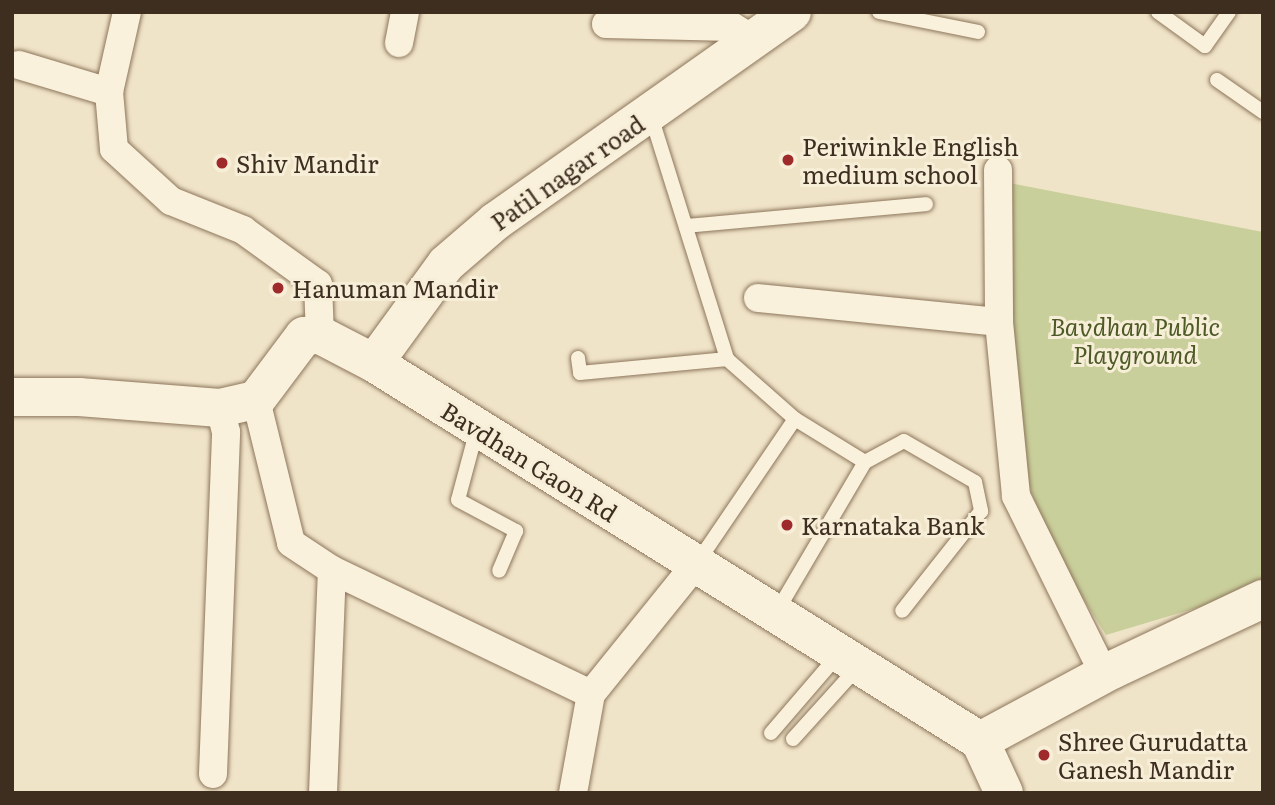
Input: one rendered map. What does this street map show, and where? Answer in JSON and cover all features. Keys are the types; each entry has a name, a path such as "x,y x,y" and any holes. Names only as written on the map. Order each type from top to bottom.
{"street":[{"path":"127,12 109,92 114,149 130,168 171,201 243,230 318,284 320,335 304,336 238,404 226,432 213,774"},
{"path":"399,43 405,12"},
{"path":"606,24 733,27 766,23"},
{"name":"Patil nagar road","path":"374,363 446,264 496,221 650,113 766,23"},
{"path":"19,65 109,92"},
{"path":"998,170 999,322 1016,496 1104,674"},
{"path":"758,298 999,322"},
{"name":"Bavdhan Gaon Rd","path":"320,335 374,363 980,741"},
{"path":"12,397 238,404"},
{"path":"238,404 291,543 332,570 591,694"},
{"path":"573,793 591,694 696,564"},
{"path":"323,793 332,570"},
{"path":"1004,793 980,741 1104,674 1263,599"}],"lane":[{"path":"879,12 978,32"},
{"path":"1158,12 1205,46 1229,12"},
{"path":"1217,80 1263,112"},
{"path":"650,113 727,359 795,419 865,462"},
{"path":"686,226 926,204"},
{"path":"578,358 580,373 727,359"},
{"path":"696,564 795,419"},
{"path":"477,428 458,500 516,531 499,571"},
{"path":"775,614 865,462 904,441 975,482 981,511 902,611"},
{"path":"771,733 849,660"},
{"path":"793,739 849,660"}],"green space":[{"name":"Bavdhan Public Playground","path":"994,180 1263,232 1263,588 1106,635 1048,543 1014,439"}],"place":[{"name":"Periwinkle English medium school","path":"788,160"},
{"name":"Shiv Mandir","path":"222,163"},
{"name":"Hanuman Mandir","path":"278,288"},
{"name":"Karnataka Bank","path":"787,525"},
{"name":"Shree Gurudatta Ganesh Mandir","path":"1044,755"}]}
